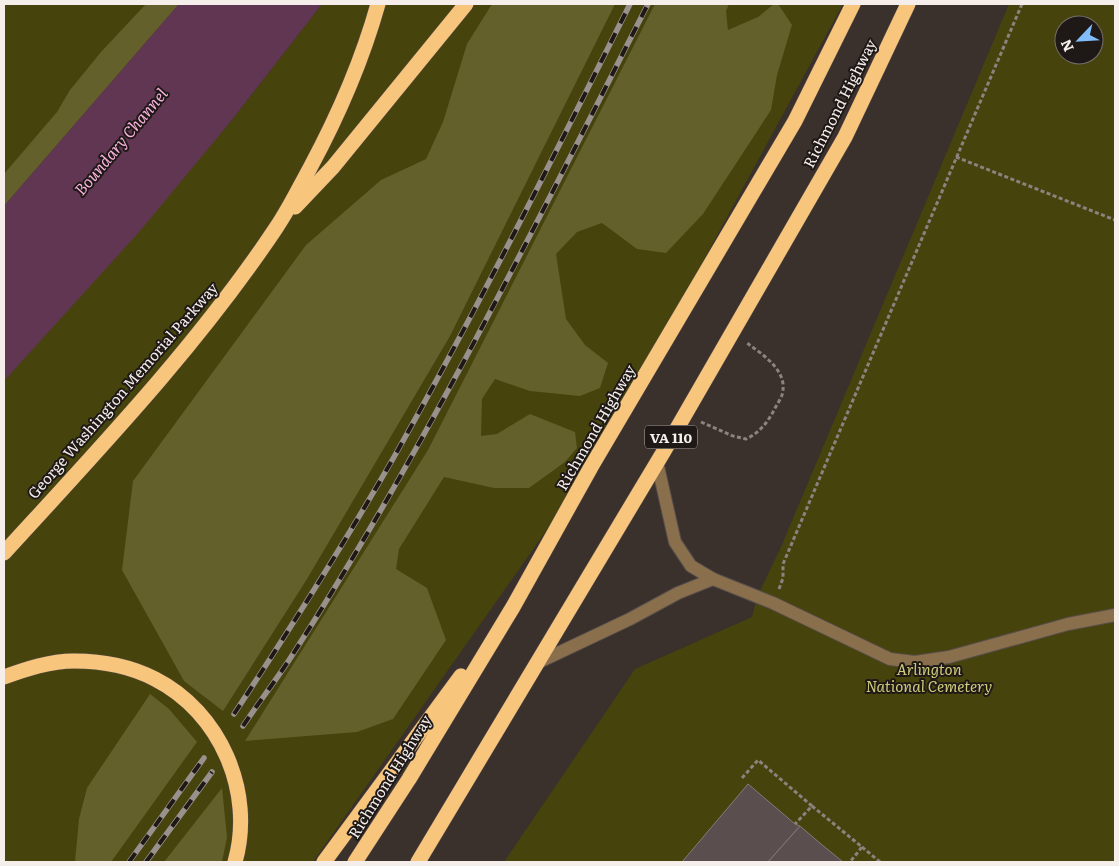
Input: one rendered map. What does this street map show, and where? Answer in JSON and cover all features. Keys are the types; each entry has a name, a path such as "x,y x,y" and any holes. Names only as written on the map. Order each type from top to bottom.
{"highway":[{"name":"George Washington Memorial Parkway","path":"4,553 172,364 223,300 277,226 322,146 340,108 370,33 378,4"},
{"path":"277,226 333,166 466,4"},
{"name":"Richmond Highway","path":"355,862 409,780 513,606 591,467 795,121 854,4"},
{"name":"Richmond Highway","path":"418,862 657,462 845,137 908,4"},
{"path":"324,862 513,606"},
{"path":"4,677 49,663 73,661 100,663 130,669 155,679 175,692 208,724 220,741 230,763 240,806 241,829 235,862"}],"lane":[{"path":"657,462 675,542 691,566 713,579 773,603 890,659 915,662 949,657 1068,624 1115,616"},
{"path":"537,663 678,594 713,579"}],"path":[{"path":"773,603 783,578 783,564 1022,4"},
{"path":"956,157 1115,220"},
{"path":"684,415 733,436 746,439 758,432 770,417 782,394 782,381 779,374 768,358 732,332"},
{"path":"742,778 758,760 880,862"},
{"path":"795,824 812,806"},
{"path":"850,862 862,847"}],"green space":[{"path":"4,4 179,4 4,206"},
{"path":"322,4 843,4 591,467 313,862 4,862 4,381 231,121"},
{"name":"Arlington National Cemetery","path":"1009,4 1115,4 1115,862 504,862 635,669 752,617 757,597 781,547"}],"shaded area":[{"path":"146,4 179,4 4,206 4,174 57,112 70,90 101,52"},
{"path":"492,4 615,4 450,336 307,579 223,711 184,681 122,570 133,481 306,245 381,180 426,159 443,122 467,44"},
{"path":"655,4 729,4 726,11 728,30 758,17 774,4 778,4 792,25 777,75 771,110 703,214 666,253 637,249 602,223 577,232 556,254 566,319 585,345 608,363 600,388 580,396 530,391 495,379 482,399 481,436 497,434 530,414 575,432 577,448 565,462 529,488 494,488 444,477 399,549 396,569 427,588 446,640 393,719 357,732 245,741 428,450"},
{"path":"150,694 169,709 197,742 111,862 75,862 79,819 87,788"},
{"path":"222,788 227,837 222,862 164,862"}],"water":[{"name":"Boundary Channel","path":"179,4 322,4 231,121 140,231 4,381 4,206"}],"building":[{"path":"748,784 795,824 800,826 768,862 682,862"},
{"path":"800,826 821,844 843,862 768,862"}],"railway":[{"path":"234,714 356,522 394,457 486,288 630,4"},
{"path":"243,726 287,663 342,575 435,415 522,252 648,4"},
{"path":"129,862 204,758"},
{"path":"146,862 212,772"}]}
